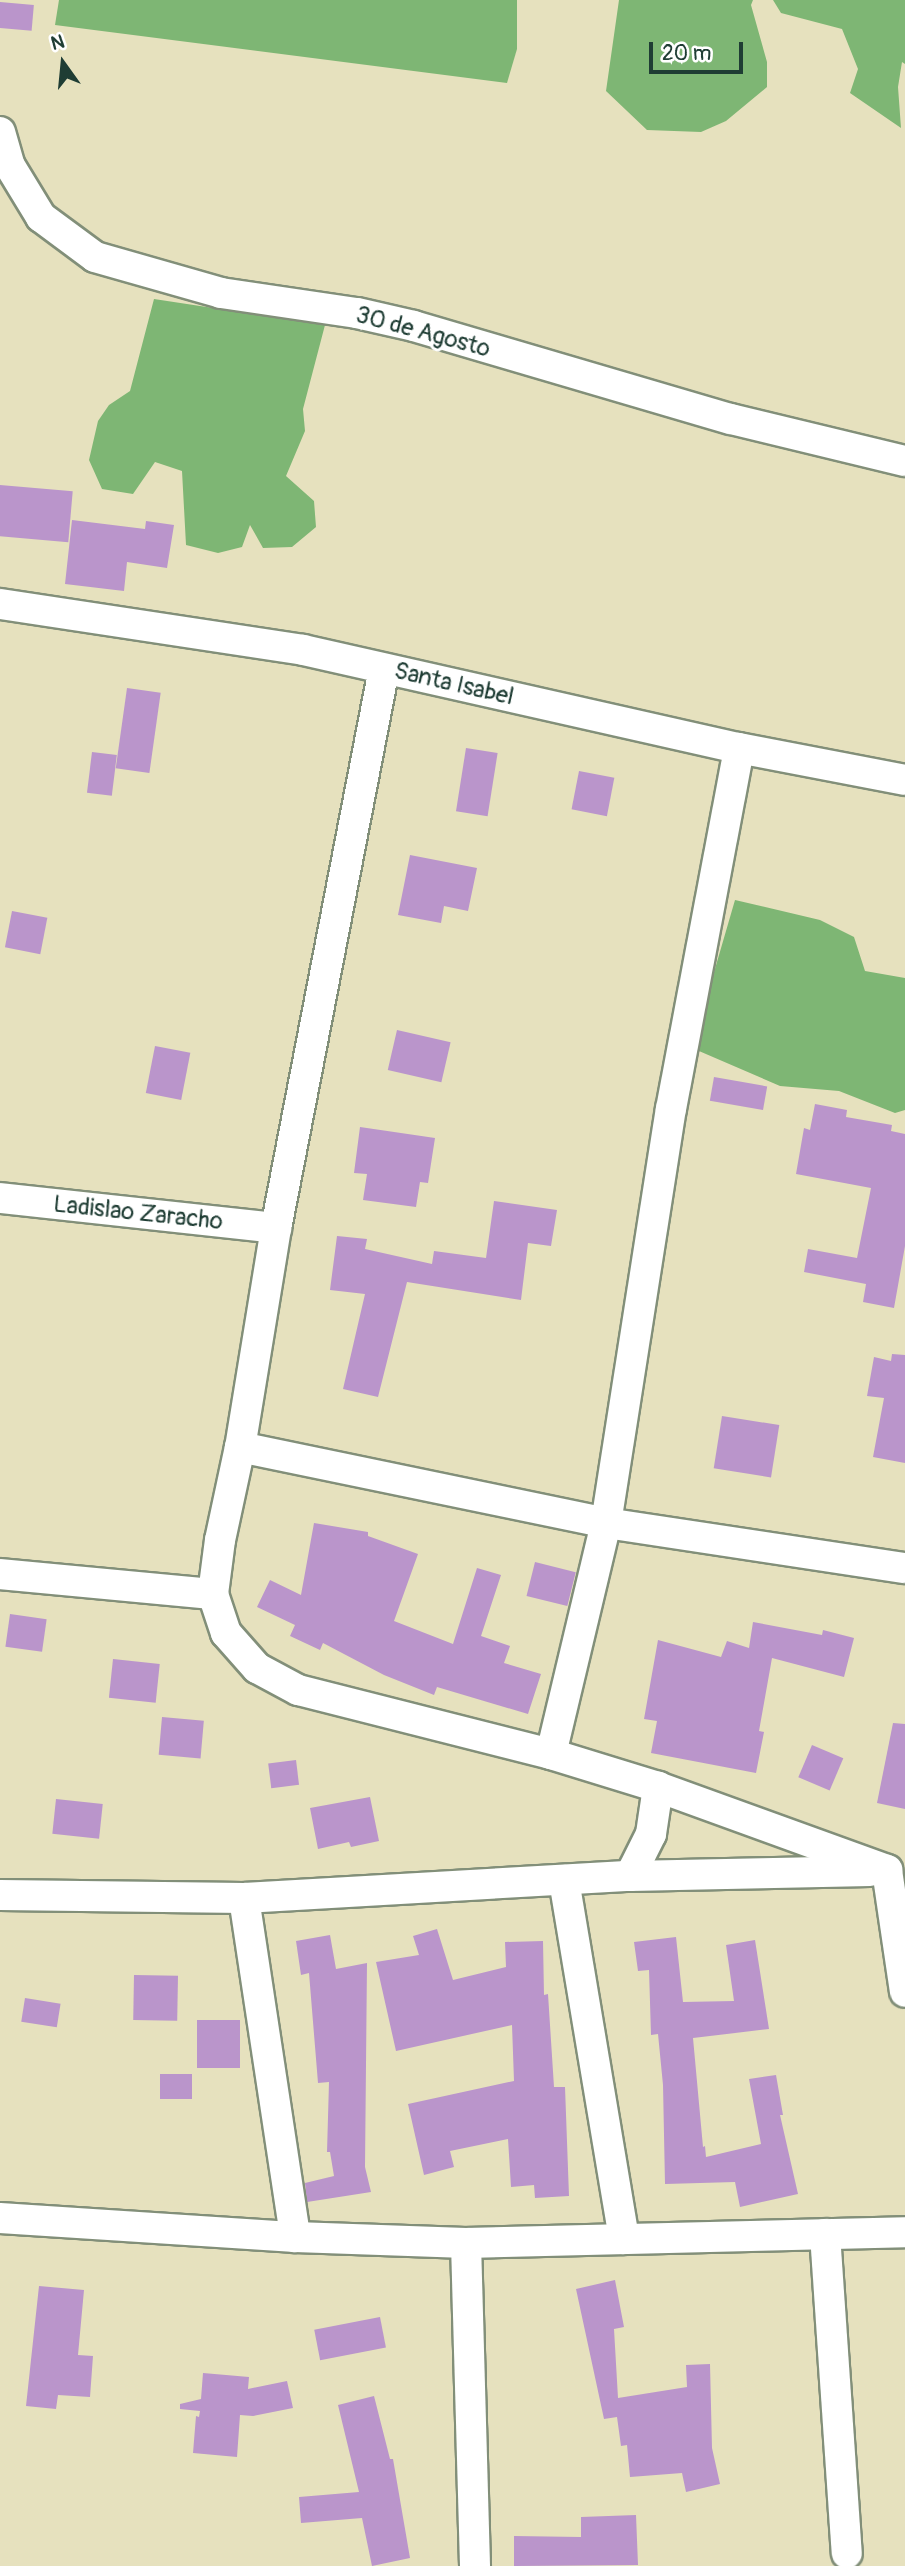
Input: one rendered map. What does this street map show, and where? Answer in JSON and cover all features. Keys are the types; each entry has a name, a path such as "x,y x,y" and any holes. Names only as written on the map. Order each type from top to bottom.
{"street":[{"name":"30 de Agosto","path":"0,132 10,166 41,217 95,257 221,293 358,313 414,327 731,419 905,461"},
{"name":"Santa Isabel","path":"0,604 303,650 739,748 905,780"},
{"path":"384,669 276,1228 240,1447 220,1540 213,1594 226,1633 257,1668 298,1690 551,1754 658,1787 896,1870"},
{"path":"551,1754 606,1523 671,1109 739,748"},
{"name":"Ladislao Zaracho","path":"0,1198 276,1228"},
{"path":"240,1447 606,1523 905,1568"},
{"path":"0,1574 213,1594"},
{"path":"630,1876 651,1834 658,1787"},
{"path":"0,1895 244,1898 630,1876 896,1870"},
{"path":"896,1870 905,1992"},
{"path":"564,1880 624,2239"},
{"path":"244,1898 295,2237"},
{"path":"0,2218 295,2237 466,2244 905,2232"},
{"path":"825,2234 847,2553"},
{"path":"466,2244 475,2566"}],"green space":[{"path":"59,0 517,0 517,49 507,83 55,25"},
{"path":"619,0 753,0 751,5 767,62 767,87 726,121 701,132 647,130 606,91"},
{"path":"773,0 905,0 905,64 902,62 898,87 901,128 850,93 858,69 842,29 781,13"},
{"path":"154,299 325,325 303,409 305,431 286,476 314,501 316,527 292,547 263,548 250,525 242,547 218,553 186,545 182,471 155,462 133,494 102,489 89,460 98,421 109,405 130,391"},
{"path":"735,900 820,920 854,937 865,971 905,978 905,1110 895,1113 839,1091 780,1086 692,1048"}],"building":[{"path":"0,2 34,5 32,31 0,28"},
{"path":"0,485 73,491 68,542 0,536"},
{"path":"72,520 145,529 146,521 174,525 167,568 127,562 124,591 65,584"},
{"path":"127,688 161,693 149,773 116,768"},
{"path":"466,748 498,753 488,816 456,811"},
{"path":"92,752 117,755 112,796 87,793"},
{"path":"579,771 614,778 607,816 572,809"},
{"path":"410,855 477,868 468,911 444,906 441,923 398,915"},
{"path":"12,911 47,918 40,954 5,947"},
{"path":"397,1030 451,1042 441,1082 388,1070"},
{"path":"155,1046 190,1053 181,1100 146,1093"},
{"path":"714,1077 767,1086 763,1110 710,1101"},
{"path":"815,1104 847,1110 846,1117 892,1125 891,1131 905,1134 905,1246 894,1308 863,1302 866,1284 804,1272 808,1249 857,1258 871,1188 796,1174 804,1128 810,1130"},
{"path":"360,1127 435,1138 428,1183 420,1182 416,1207 363,1200 367,1174 354,1173"},
{"path":"494,1201 557,1210 551,1246 528,1243 521,1300 407,1282 378,1397 343,1389 365,1294 330,1290 337,1236 367,1239 365,1249 432,1264 434,1251 486,1258"},
{"path":"892,1354 905,1355 905,1463 873,1457 884,1398 867,1396 874,1357 891,1361"},
{"path":"722,1416 779,1425 771,1477 714,1468"},
{"path":"314,1523 368,1532 368,1536 418,1554 394,1621 453,1644 477,1568 501,1575 481,1636 510,1646 504,1663 541,1674 528,1714 437,1687 434,1695 384,1675 323,1643 320,1650 290,1636 295,1625 257,1607 270,1580 301,1595"},
{"path":"535,1562 576,1572 567,1606 527,1596"},
{"path":"10,1614 47,1619 42,1652 5,1647"},
{"path":"753,1622 822,1635 823,1630 854,1638 844,1677 772,1658 759,1731 764,1732 756,1773 651,1753 657,1721 644,1719 658,1640 721,1657 727,1641 749,1648"},
{"path":"113,1659 160,1664 156,1703 109,1698"},
{"path":"162,1717 204,1721 201,1759 159,1755"},
{"path":"893,1723 905,1724 905,1809 877,1803"},
{"path":"812,1745 843,1758 830,1791 798,1777"},
{"path":"296,1760 299,1785 271,1788 268,1763"},
{"path":"370,1797 379,1841 351,1847 349,1842 318,1849 310,1808"},
{"path":"56,1799 103,1804 99,1839 52,1834"},
{"path":"437,1929 453,1980 506,1967 505,1942 543,1941 544,1995 548,1994 554,2087 565,2087 569,2196 535,2198 534,2185 511,2187 508,2139 450,2151 454,2167 424,2175 408,2104 514,2081 512,2025 396,2051 376,1962 419,1955 413,1936"},
{"path":"330,1935 336,1969 367,1963 365,2167 371,2192 307,2202 305,2183 334,2176 330,2152 327,2152 329,2082 318,2083 309,1973 301,1975 296,1941"},
{"path":"676,1937 683,2002 734,2001 726,1945 755,1940 769,2029 693,2038 703,2147 705,2146 706,2157 761,2144 749,2079 776,2075 783,2115 780,2115 798,2194 740,2207 735,2182 665,2184 663,2085 658,2034 651,2035 649,1970 638,1971 634,1942"},
{"path":"134,1975 178,1976 177,2021 133,2020"},
{"path":"25,1998 61,2004 57,2027 21,2022"},
{"path":"197,2020 240,2020 240,2068 197,2068"},
{"path":"160,2074 192,2074 192,2099 160,2099"},
{"path":"615,2280 624,2327 614,2329 618,2398 687,2387 686,2365 710,2364 712,2448 720,2484 686,2492 682,2473 630,2477 627,2445 621,2446 617,2417 604,2419 576,2289"},
{"path":"39,2286 84,2290 78,2355 93,2356 90,2397 58,2395 56,2409 26,2406"},
{"path":"380,2317 386,2347 320,2360 314,2330"},
{"path":"203,2373 249,2377 248,2389 287,2381 293,2408 253,2416 240,2415 237,2457 193,2453 196,2416 199,2417 200,2411 180,2409 180,2404 201,2399"},
{"path":"374,2396 390,2459 393,2459 410,2558 372,2566 362,2518 301,2523 299,2497 359,2492 338,2405"},
{"path":"636,2515 638,2565 514,2566 514,2536 581,2537 581,2517"}]}
